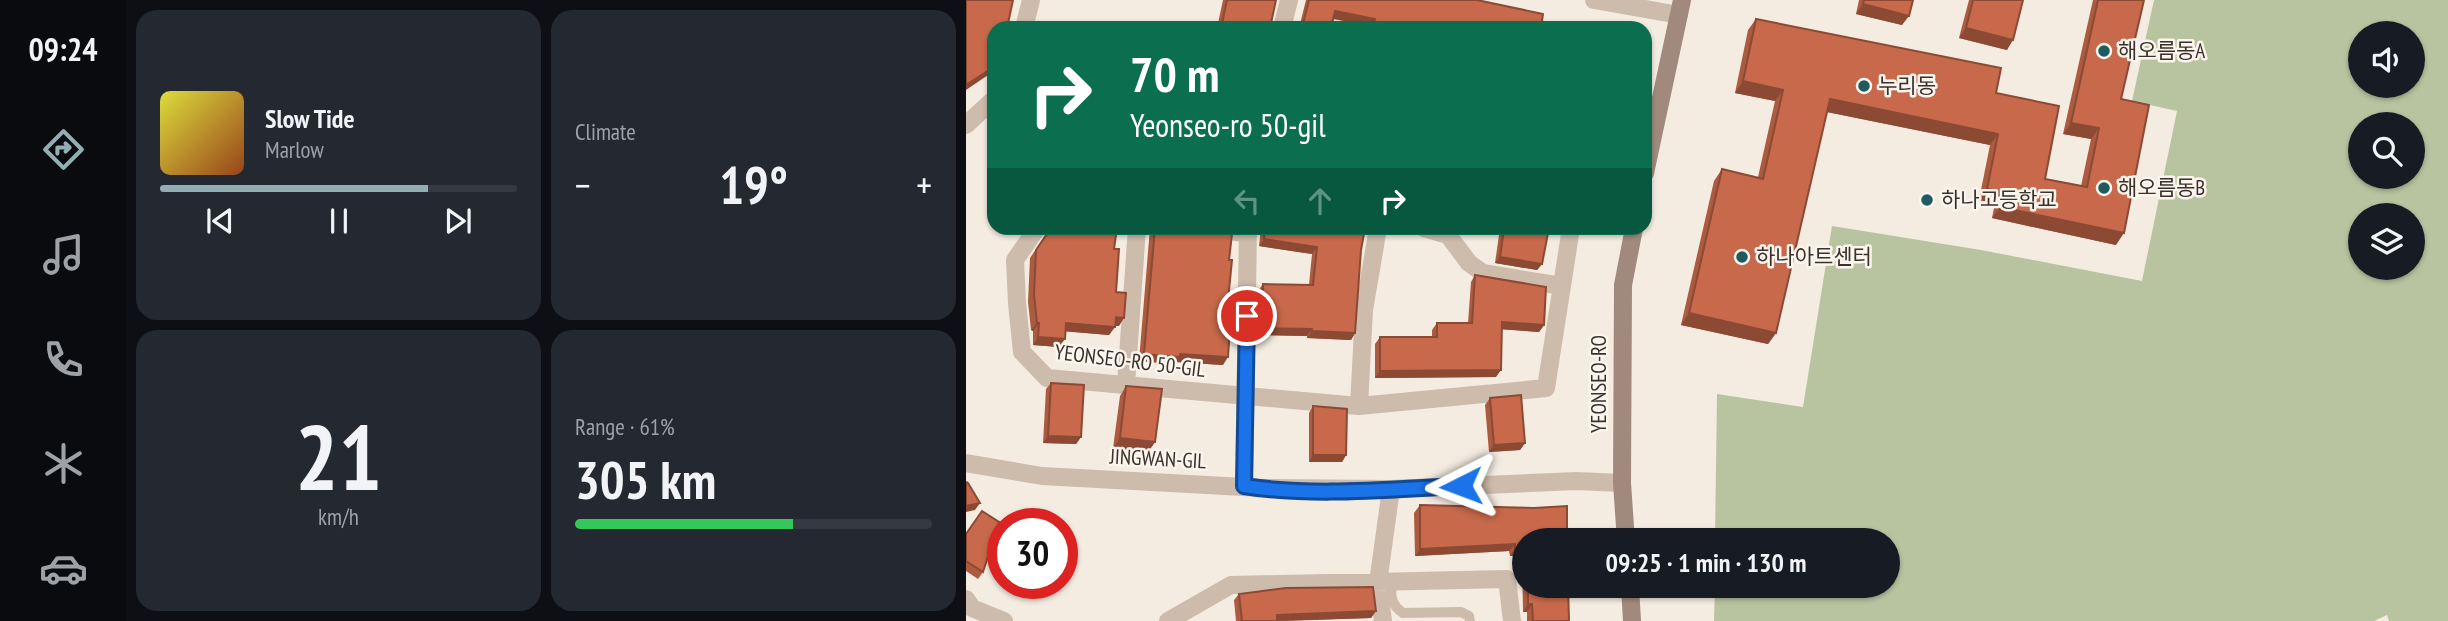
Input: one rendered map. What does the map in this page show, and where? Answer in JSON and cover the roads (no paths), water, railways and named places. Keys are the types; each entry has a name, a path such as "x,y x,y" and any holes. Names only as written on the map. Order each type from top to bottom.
{"main road":[{"path":"1652,141 1681,7"},
{"name":"YEONSEO-RO","path":"1625,528 1622,483 1623,285 1633,235"},
{"path":"1631,598 1632,621"}],"street":[{"path":"1026,21 1031,0"},
{"path":"1284,21 1289,0"},
{"path":"1594,0 1681,7"},
{"path":"966,125 987,106"},
{"name":"YEONSEO-RO 50-GIL","path":"1032,235 1016,260 1022,352 1047,378 1359,406 1546,388 1570,235"},
{"path":"1126,384 1137,235"},
{"path":"1244,486 1248,235"},
{"path":"1359,406 1364,310 1377,235"},
{"path":"1448,235 1469,263 1483,272 1562,286"},
{"name":"JINGWAN-GIL","path":"966,463 1042,476 1286,489 1391,489 1563,481 1622,483"},
{"path":"1383,621 1391,489"},
{"path":"1168,621 1231,585 1507,579 1512,621"},
{"path":"966,599 972,608 1004,621"}],"lane":[{"path":"1385,582 1396,609 1403,614 1461,612 1469,616 1471,621"}],"place":[{"name":"해오름동A","path":"2104,51"},
{"name":"누리동","path":"1864,86"},
{"name":"해오름동B","path":"2104,188"},
{"name":"하나고등학교","path":"1927,200"},
{"name":"하나아트센터","path":"1742,257"}]}
